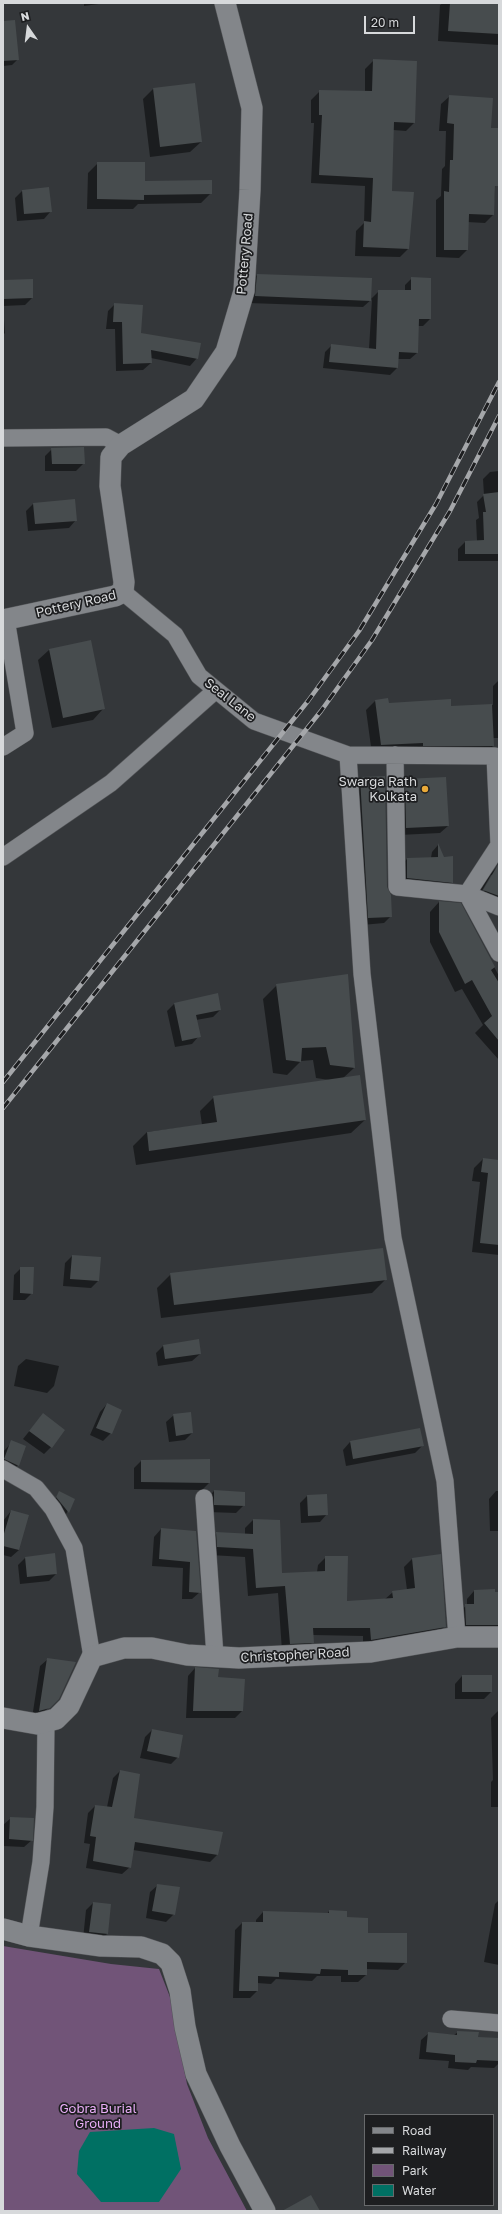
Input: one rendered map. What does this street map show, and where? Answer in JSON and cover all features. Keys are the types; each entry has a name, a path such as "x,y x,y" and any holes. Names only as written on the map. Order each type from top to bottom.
{"street":[{"name":"Pottery Road","path":"4,620 116,596 122,592 124,582 110,486 109,467 111,457 121,445 194,399 226,352 244,290 250,190 252,108 225,3"},
{"path":"3,438 106,437 121,445"},
{"name":"Seal Lane","path":"122,592 175,634 198,676 254,721 348,755 497,755 499,845 467,894"},
{"path":"3,747 25,733 4,620"},
{"path":"3,857 111,783 216,690"},
{"path":"348,755 362,974 393,1238 445,1481 457,1637"},
{"path":"395,755 397,887 467,894 499,907"},
{"path":"467,894 499,953"},
{"path":"3,1469 36,1488 53,1509 74,1548 92,1657 70,1706 56,1719 46,1723 37,1724 3,1718"},
{"path":"204,1498 215,1656"},
{"name":"Christopher Road","path":"92,1657 124,1648 152,1648 187,1655 239,1658 371,1652 457,1637 499,1636"},
{"path":"29,1936 41,1862 45,1807 46,1723"},
{"path":"3,1929 29,1936 101,1946 141,1947 162,1954 172,1963 180,1991 185,2027 196,2074 230,2146 265,2211"},
{"path":"451,2019 499,2023"}],"green space":[{"name":"Gobra Burial Ground","path":"3,1946 111,1964 159,1969 170,1997 187,2084 208,2138 247,2211 3,2211"}],"water":[{"path":"154,2128 174,2134 181,2169 159,2202 101,2202 77,2174 79,2151 90,2132"}],"building":[{"path":"450,3 499,3 499,34 448,31"},
{"path":"15,20 19,60 3,61 3,21"},
{"path":"373,59 417,61 415,123 394,122 392,191 414,192 409,249 363,247 364,221 371,222 373,178 319,175 322,115 319,115 319,90 372,91"},
{"path":"195,83 202,142 160,147 153,88"},
{"path":"449,95 493,98 491,128 499,128 498,186 495,186 494,215 469,214 468,250 444,250 444,191 449,192 450,160 453,160 454,124 447,123"},
{"path":"97,162 145,162 145,181 212,180 212,194 144,195 144,200 97,199"},
{"path":"49,187 52,212 24,214 22,190"},
{"path":"257,274 372,278 371,301 255,296"},
{"path":"411,277 431,278 431,319 419,319 418,353 399,352 398,368 329,362 331,344 376,349 378,290 411,290"},
{"path":"33,279 33,298 3,299 3,280"},
{"path":"114,303 143,305 141,333 201,343 198,359 151,350 152,363 123,364 122,322 113,322"},
{"path":"84,447 85,464 52,464 51,448"},
{"path":"499,492 499,554 465,554 465,541 484,540 483,512 486,512 483,494"},
{"path":"75,499 77,521 35,524 33,503"},
{"path":"91,640 105,709 63,718 49,649"},
{"path":"388,698 389,703 451,699 451,706 492,704 494,746 423,746 423,743 381,745 375,700"},
{"path":"385,776 387,887 391,895 392,917 368,918 360,777"},
{"path":"446,777 449,826 406,828 405,779"},
{"path":"438,843 444,857 453,856 453,883 407,878 407,858 438,857"},
{"path":"499,863 499,896 483,890"},
{"path":"439,901 461,903 495,967 491,970 499,983 499,1041 484,1023 492,1016 472,980 465,984 439,932"},
{"path":"348,974 355,1068 330,1065 326,1047 302,1048 301,1062 286,1060 276,984"},
{"path":"218,993 221,1010 196,1015 201,1037 182,1041 174,1003"},
{"path":"360,1075 366,1120 149,1151 147,1132 217,1122 213,1096"},
{"path":"483,1158 499,1160 499,1245 480,1243 488,1173 481,1172"},
{"path":"383,1248 387,1280 174,1305 170,1273"},
{"path":"72,1255 101,1257 99,1281 70,1279"},
{"path":"20,1267 34,1267 33,1294 20,1293"},
{"path":"199,1339 201,1354 165,1359 163,1345"},
{"path":"107,1403 122,1410 112,1434 96,1428"},
{"path":"191,1412 193,1433 176,1436 173,1414"},
{"path":"43,1413 65,1430 52,1448 29,1431"},
{"path":"420,1428 424,1446 353,1459 350,1441"},
{"path":"11,1440 26,1446 19,1466 4,1459"},
{"path":"210,1459 210,1483 141,1482 141,1460"},
{"path":"214,1490 245,1492 245,1506 214,1505"},
{"path":"59,1491 75,1499 69,1513 56,1497"},
{"path":"327,1494 328,1515 308,1516 307,1495"},
{"path":"11,1510 29,1515 19,1550 3,1546 3,1537"},
{"path":"253,1519 280,1520 282,1573 325,1571 325,1556 348,1556 347,1601 393,1598 392,1591 415,1588 412,1558 441,1554 446,1627 371,1640 370,1628 313,1628 314,1643 290,1644 285,1586 256,1588 253,1549 217,1547 216,1532 253,1534"},
{"path":"161,1528 196,1531 201,1593 189,1592 190,1562 159,1559"},
{"path":"55,1553 57,1574 27,1577 25,1557"},
{"path":"495,1589 495,1592 499,1592 499,1625 466,1625 465,1604 474,1604 474,1590"},
{"path":"47,1658 76,1662 59,1699 50,1708 39,1711"},
{"path":"195,1667 219,1669 218,1677 245,1679 243,1711 193,1711"},
{"path":"462,1675 492,1675 492,1692 462,1692"},
{"path":"152,1729 183,1735 179,1758 147,1751"},
{"path":"120,1770 140,1774 134,1818 223,1832 218,1855 135,1842 131,1868 93,1861 96,1837 90,1836 95,1805 112,1807"},
{"path":"10,1817 34,1818 33,1841 9,1839"},
{"path":"157,1884 180,1887 175,1915 152,1911"},
{"path":"93,1902 111,1904 108,1934 89,1932"},
{"path":"329,1910 347,1911 347,1917 368,1918 368,1933 407,1933 407,1963 367,1962 367,1975 348,1975 348,1970 321,1969 320,1974 279,1972 279,1977 258,1976 258,1991 239,1991 242,1922 263,1922 263,1911 329,1913"},
{"path":"457,2031 479,2032 478,2037 499,2038 499,2061 477,2060 476,2063 455,2062 455,2055 426,2052 428,2032 457,2035"},
{"path":"311,2195 320,2211 282,2211"}],"railway":[{"path":"3,1082 308,701 359,631 436,504 499,382"},
{"path":"3,1108 321,711 372,640 450,511 499,416"}],"place":[{"name":"Swarga Rath Kolkata","path":"425,789"}]}
